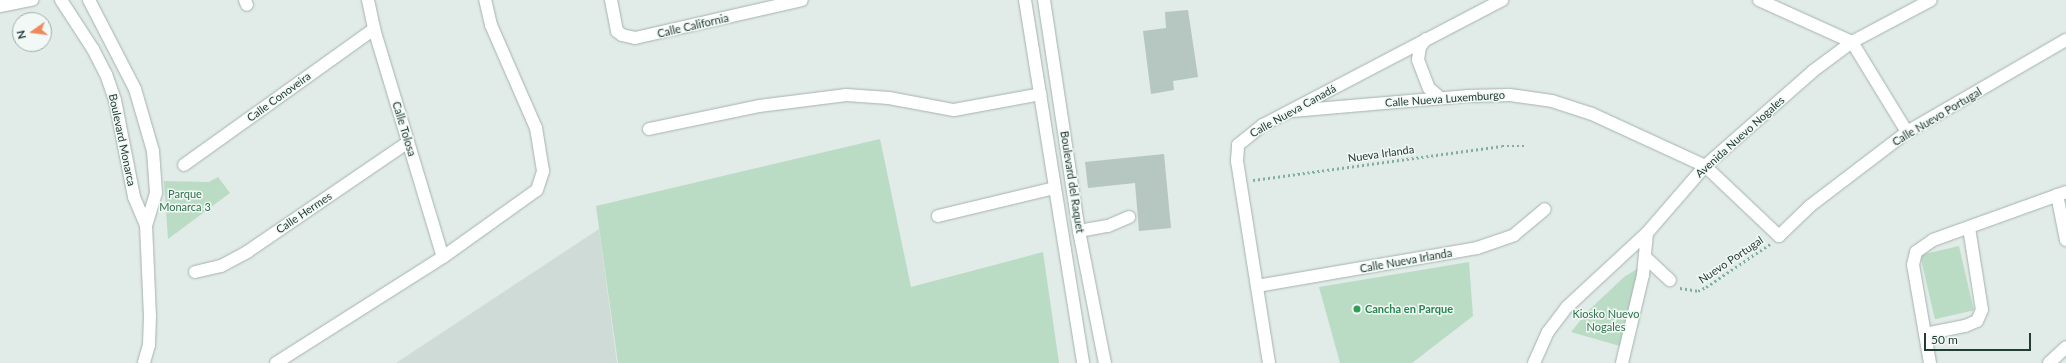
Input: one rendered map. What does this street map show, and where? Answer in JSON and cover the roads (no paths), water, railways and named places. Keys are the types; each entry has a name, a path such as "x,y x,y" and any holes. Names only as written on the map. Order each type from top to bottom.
{"street":[{"path":"0,6 32,0"},
{"name":"Boulevard Monarca","path":"61,0 93,49 106,74 115,100 134,197 146,225"},
{"path":"89,0 135,89 153,151 156,193 146,225 150,316 149,345 144,363"},
{"name":"Calle Tolosa","path":"368,0 374,29 444,257"},
{"path":"276,363 444,257 529,198 542,180 543,171 536,128 491,25 485,0"},
{"name":"Calle California","path":"611,0 618,31 622,35 635,38 802,0"},
{"name":"Boulevard del Raquet","path":"1025,0 1083,363"},
{"name":"Boulevard del Raquet","path":"1044,0 1079,231 1105,363"},
{"name":"Calle Nueva Canadá","path":"1269,363 1240,182 1238,144 1263,125 1502,0"},
{"path":"1759,0 1852,42 1908,132"},
{"name":"Avenida Nuevo Nogales","path":"1534,363 1548,332 1567,307 1647,233 1705,166 1813,71 1852,42 1931,0"},
{"name":"Calle Conoveira","path":"184,165 374,29"},
{"path":"1428,38 1420,47 1418,60 1429,88 1440,98"},
{"name":"Calle Nuevo Portugal","path":"1779,236 1810,206 1908,132 2066,40"},
{"path":"649,129 759,106 846,95 889,98 954,110 1040,94"},
{"name":"Calle Nueva Luxemburgo","path":"1292,111 1440,98 1510,95 1552,101 1592,114 1705,166 1779,236"},
{"name":"Calle Hermes","path":"195,272 221,266 247,252 408,142"},
{"path":"938,216 1055,188"},
{"path":"1930,363 1913,265 1916,252 1923,244 2062,193 2066,240"},
{"name":"Calle Nueva Irlanda","path":"1256,286 1477,248 1514,235 1545,209"},
{"path":"1079,231 1108,226 1128,217"},
{"path":"1925,334 1965,326 1977,321 1982,310 1969,228"},
{"path":"1622,363 1645,257 1647,233"},
{"path":"1645,257 1670,280"},
{"path":"2049,363 2066,347"}],"place":[{"name":"Cancha en Parque","path":"1357,309"}],"park label":[{"name":"Parque Monarca 3","path":"185,201"},
{"name":"Kiosko Nuevo Nogales","path":"1606,321"}]}
